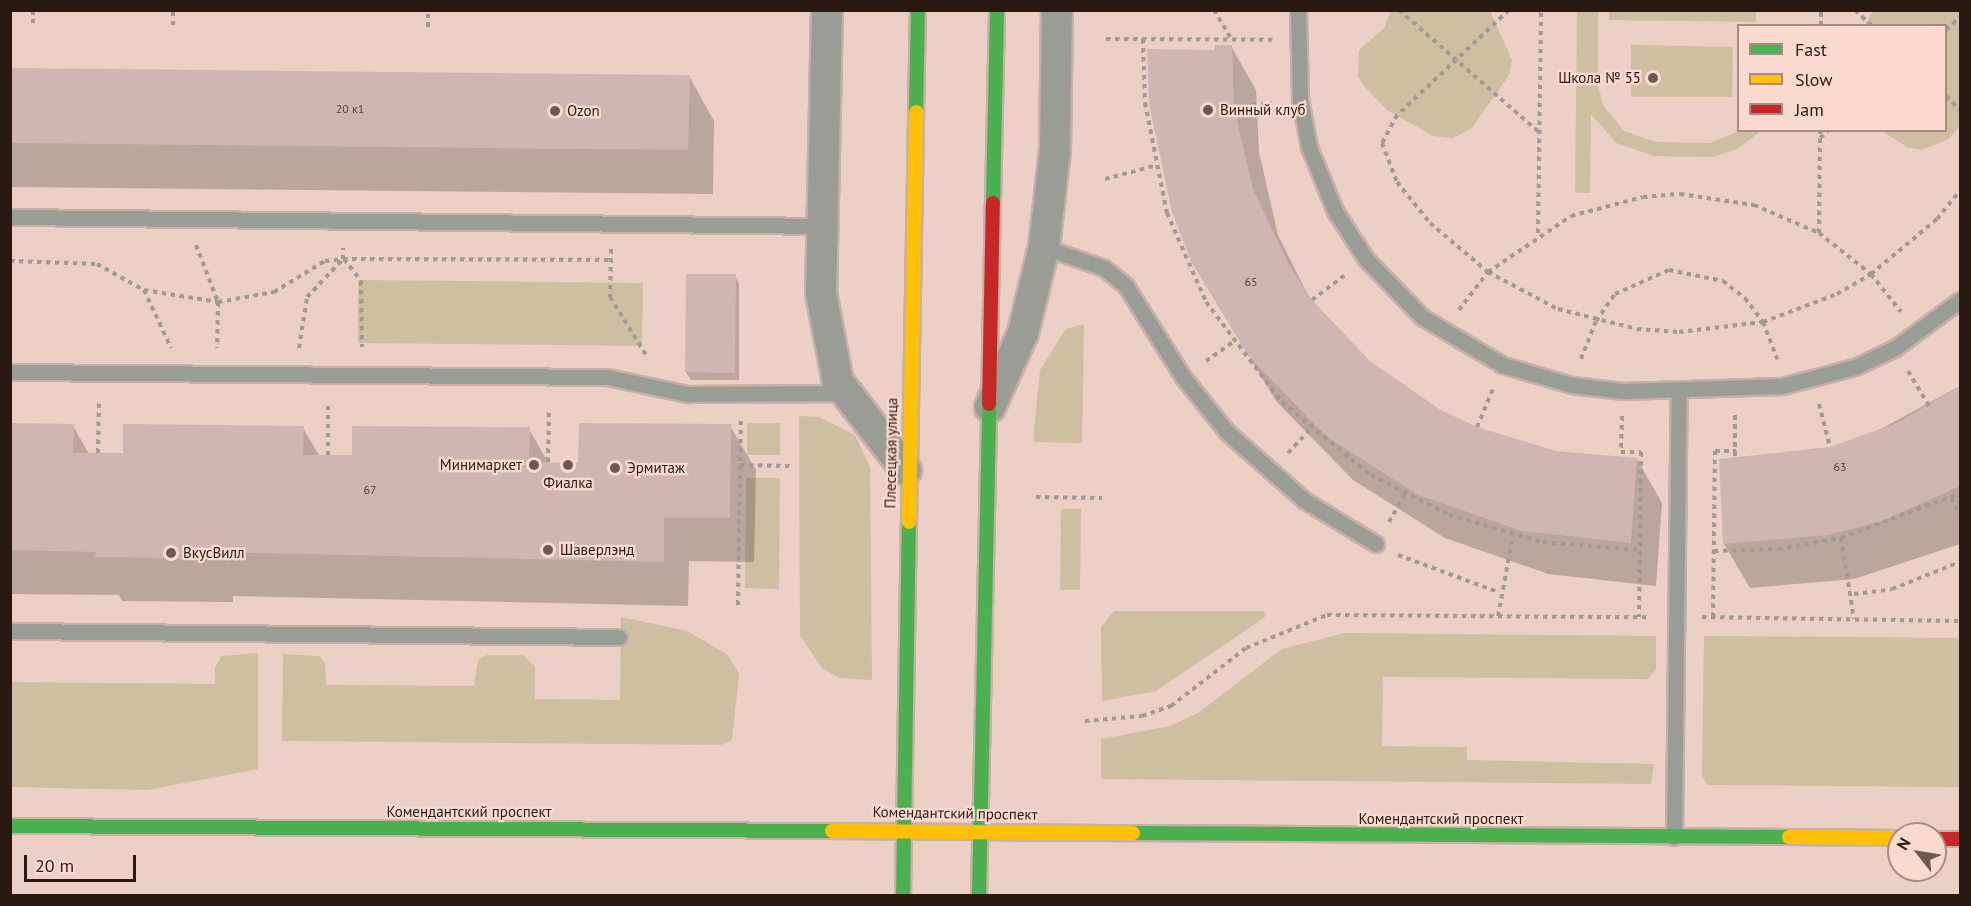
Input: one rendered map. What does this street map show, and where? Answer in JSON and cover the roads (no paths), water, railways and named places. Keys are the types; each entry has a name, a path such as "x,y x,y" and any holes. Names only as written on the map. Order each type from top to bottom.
{"main road":[{"name":"Плесецкая улица","path":"903,896 901,829 906,470 918,10"},
{"path":"980,896 985,418 997,10"},
{"name":"Комендантский проспект","path":"10,826 901,829 1887,838"}],"street":[{"path":"827,10 820,293 838,382 906,470"},
{"path":"985,418 1023,333 1044,247 1055,150 1057,10"}],"lane":[{"path":"1298,10 1300,99 1309,147 1335,211 1365,259 1422,317 1503,365 1572,385 1623,391 1734,390 1782,386 1814,380 1895,348 1960,300"},
{"path":"10,217 823,226"},
{"path":"1044,247 1104,268 1126,286 1183,377 1235,440 1304,500 1376,544"},
{"path":"10,372 607,377 688,394 846,393"},
{"path":"1674,837 1679,391"},
{"path":"10,632 619,637"}],"place":[{"name":"Школа № 55","path":"1653,78"},
{"name":"Винный клуб","path":"1208,110"},
{"name":"Ozon","path":"555,111"},
{"name":"Минимаркет","path":"534,465"},
{"name":"Фиалка","path":"568,465"},
{"name":"Эрмитаж","path":"615,468"},
{"name":"Шаверлэнд","path":"548,550"},
{"name":"ВкусВилл","path":"171,553"}]}
